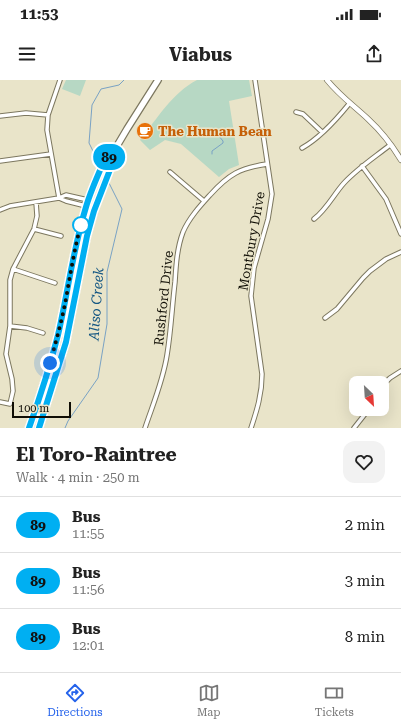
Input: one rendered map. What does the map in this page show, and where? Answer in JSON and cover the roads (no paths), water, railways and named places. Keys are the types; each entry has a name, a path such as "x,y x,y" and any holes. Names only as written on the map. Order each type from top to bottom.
{"main road":[{"path":"29,428 57,336 76,243 87,203 96,180 108,158 158,80"},
{"path":"39,428 66,342 87,236 102,189 113,162 108,158"}],"street":[{"path":"59,198 47,130 48,115 60,80"},
{"name":"Montbury Drive","path":"251,428 260,399 262,374 251,296 254,268 268,219 271,201 271,187 255,80"},
{"path":"327,80 349,104 376,127 401,160"},
{"path":"302,148 313,142 349,104"},
{"path":"0,116 26,112 48,115"},
{"path":"296,112 303,114 322,132"},
{"path":"314,219 322,212 346,181 362,166 390,145"},
{"path":"0,161 51,154"},
{"name":"Rushford Drive","path":"145,428 160,387 167,356 178,251 184,231 189,221 204,202 232,175 253,166 267,164"},
{"path":"362,166 386,200 401,234"},
{"path":"170,172 204,202"},
{"path":"0,210 10,206 59,198 66,195 73,196 87,203"},
{"path":"72,202 73,196"},
{"path":"59,198 72,202 87,203"},
{"path":"0,402 10,404 13,391 12,379 6,354 10,326 10,292 13,269 34,229 37,216 36,202"},
{"path":"34,229 61,236"},
{"path":"325,318 337,309 362,278 370,271 386,259 401,252"},
{"path":"13,269 55,283"},
{"path":"10,326 27,328 43,333"},
{"path":"389,379 401,371"},
{"path":"354,428 363,416"}],"waterway":[{"name":"Aliso Creek","path":"100,165 89,143 92,105 101,89 119,85 124,80"},
{"path":"208,130 213,129 223,141 223,143 212,151 212,154"},
{"name":"Aliso Creek","path":"102,170 105,176"},
{"name":"Aliso Creek","path":"65,428 68,421 98,378 107,324 107,272 122,209 108,181"}],"place":[{"name":"The Human Bean","path":"145,131"}]}
